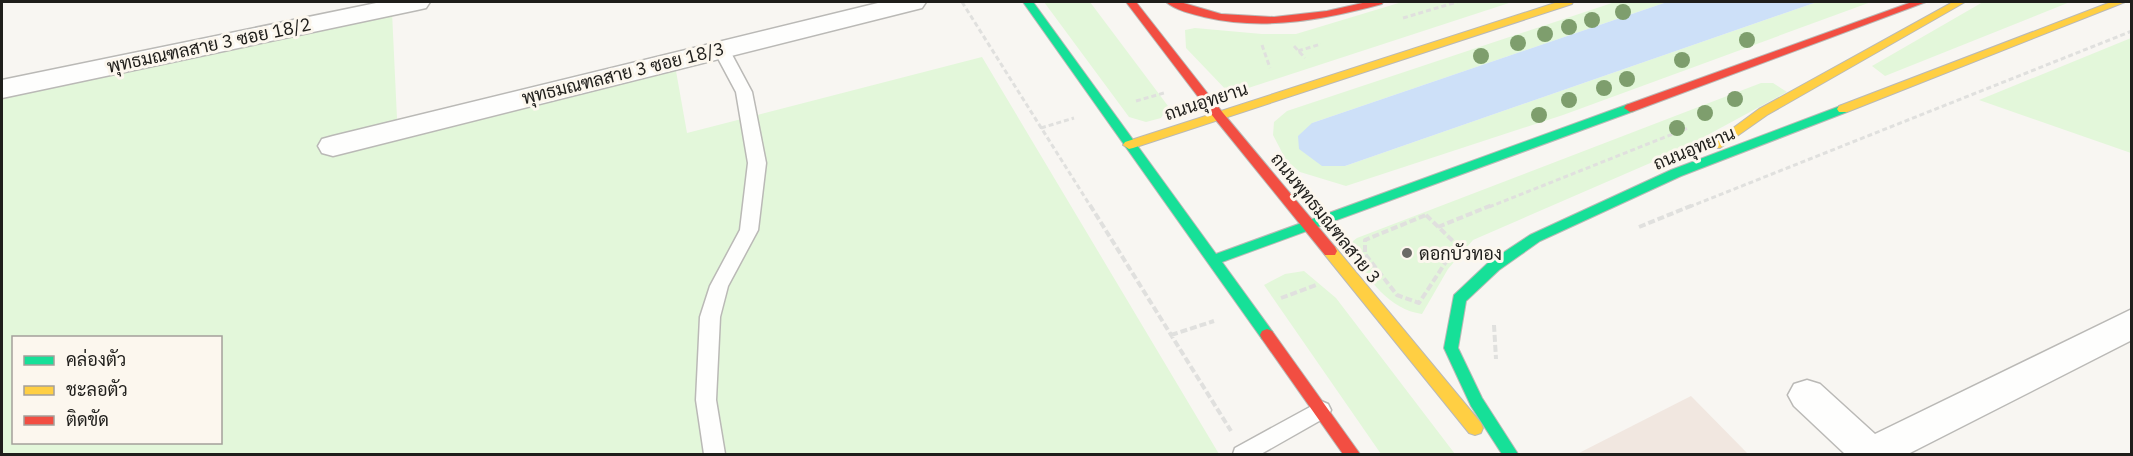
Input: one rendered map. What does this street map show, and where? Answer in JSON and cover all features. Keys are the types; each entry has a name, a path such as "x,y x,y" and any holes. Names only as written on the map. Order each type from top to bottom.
{"main road":[{"path":"1028,2 1352,454"},
{"name":"ถนนพุทธมณฑลสาย 3","path":"1131,2 1308,226 1497,454"},
{"path":"1171,2 1181,7 1237,20 1273,22 1307,20 1378,2"},
{"name":"ถนนอุทยาน","path":"1129,145 1568,2"},
{"path":"1213,260 1921,2"},
{"path":"1676,173 1762,112 1960,2"},
{"name":"ถนนอุทยาน","path":"1510,454 1476,402 1452,348 1459,299 1494,266 1535,238 1676,173 2120,2"}],"street":[{"name":"พุทธมณฑลสาย 3 ซอย 18/2","path":"2,89 417,2"},
{"name":"พุทธมณฑลสาย 3 ซอย 18/3","path":"333,146 913,2"},
{"path":"1808,395 1871,454 2132,323"}],"lane":[{"path":"714,454 706,400 710,317 719,286 749,230 757,163 744,92 721,49"},
{"path":"1244,454 1321,411"}],"path":[{"path":"962,2 1244,454"},
{"path":"1636,229 2132,31"},
{"path":"1259,37 1271,68 1264,72"},
{"path":"1292,44 1309,63"},
{"path":"1438,227 1695,126"},
{"path":"1426,215 1438,227 1457,244 1419,303 1397,296 1365,254 1365,240 1426,215"}],"shaded area":[{"path":"1691,396 1748,454 1577,454"}],"green space":[{"path":"1044,2 1090,2 1168,106 1161,118 1146,122 1129,117"},
{"path":"1402,2 1512,2 1230,94 1186,48 1185,30 1195,28 1262,34 1296,34"},
{"path":"1615,2 1667,2 1312,123 1345,166 1817,2 1871,2 1563,115 1346,186 1300,172 1286,160 1273,135 1274,122 1287,111"},
{"path":"1983,2 2070,2 1885,76 1872,66"},
{"path":"392,12 398,140 676,71 687,133 982,57 1219,454 2,454 2,98"},
{"path":"2131,38 2131,153 1979,100"},
{"path":"1761,83 1773,83 1787,92 1678,151 1473,240 1448,269 1422,314 1409,311 1387,298 1369,279 1345,247 1357,238"},
{"path":"1304,271 1336,298 1455,454 1381,454 1264,285 1285,274"}],"water":[{"path":"1667,2 1817,2 1345,166 1322,166 1299,149 1298,136 1312,123"}],"traffic: fast":[{"path":"1028,2 1267,335"},
{"path":"1213,260 1630,108"},
{"path":"1510,454 1476,402 1451,348 1459,299 1494,266 1535,238 1676,173 1843,109"}],"traffic: slow":[{"path":"1129,145 1568,2"},
{"path":"1716,145 1763,112 1960,2"},
{"path":"1843,109 2120,2"},
{"path":"1330,251 1475,428"}],"traffic: jam":[{"path":"1131,2 1219,116 1330,251"},
{"path":"1171,2 1221,17 1248,20 1301,18 1378,2"},
{"path":"1630,108 1921,2"},
{"path":"1267,335 1352,454"}],"place":[{"name":"ดอกบัวทอง","path":"1407,253"}]}
